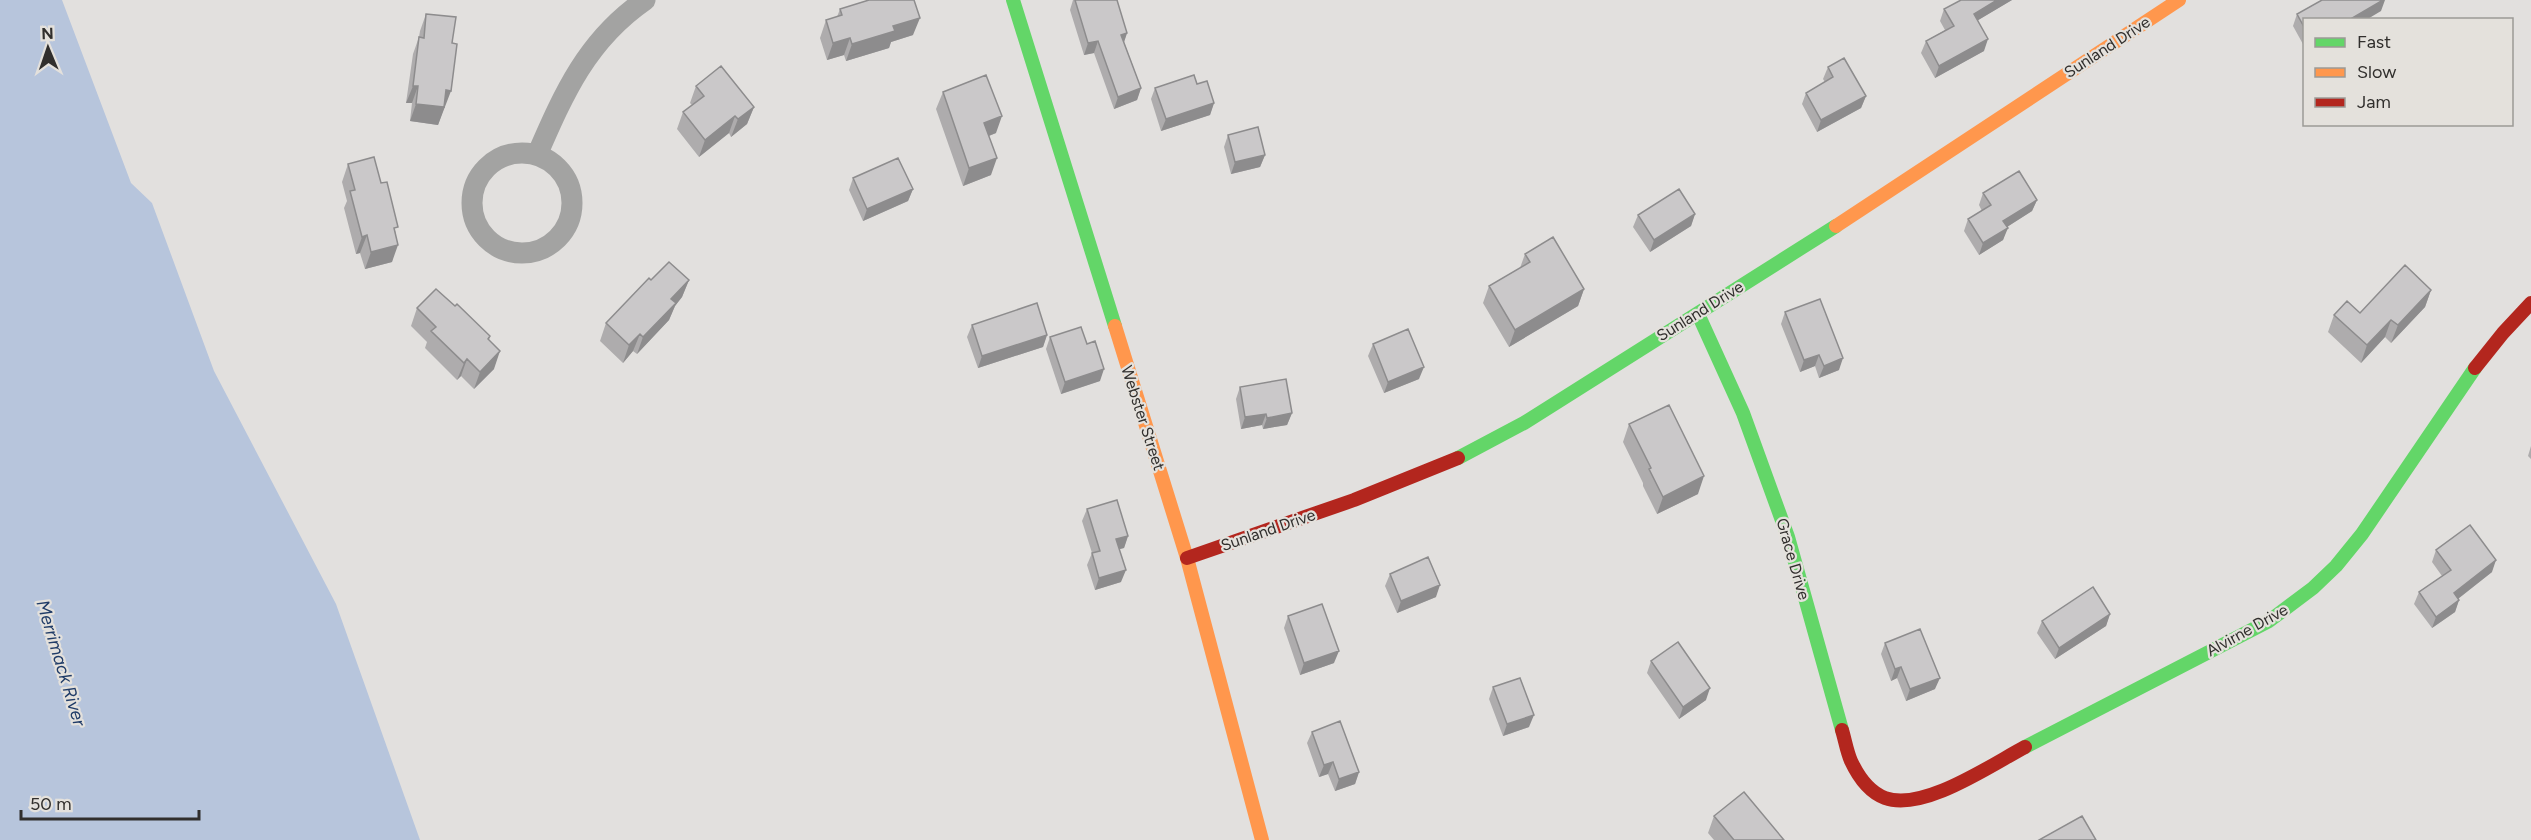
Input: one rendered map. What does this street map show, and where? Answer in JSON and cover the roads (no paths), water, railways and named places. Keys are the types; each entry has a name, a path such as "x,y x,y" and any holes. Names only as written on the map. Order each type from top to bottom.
{"street":[{"path":"537,155 574,75 594,46 612,26 645,0"},
{"name":"Webster Street","path":"1013,0 1187,558 1262,840"},
{"name":"Sunland Drive","path":"1187,558 1378,491 1453,461 1512,430 1586,381 1698,314 2179,0"},
{"path":"521,153 537,155 552,163 564,176 571,192 570,218 557,240 542,250 525,254 508,252 492,244 481,233 474,219 471,204 474,188 486,169 506,156 521,153"},
{"name":"Alvirne Drive","path":"1887,800 1903,802 1939,792 2269,621 2293,605 2335,567 2363,532 2462,385 2496,340 2531,303"},
{"name":"Grace Drive","path":"1698,314 1743,413 1788,537 1850,759 1867,786 1875,794 1887,800"}],"water":[{"name":"Merrimack River","path":"0,0 62,0 131,183 152,203 214,371 336,604 420,840 0,840"}]}
